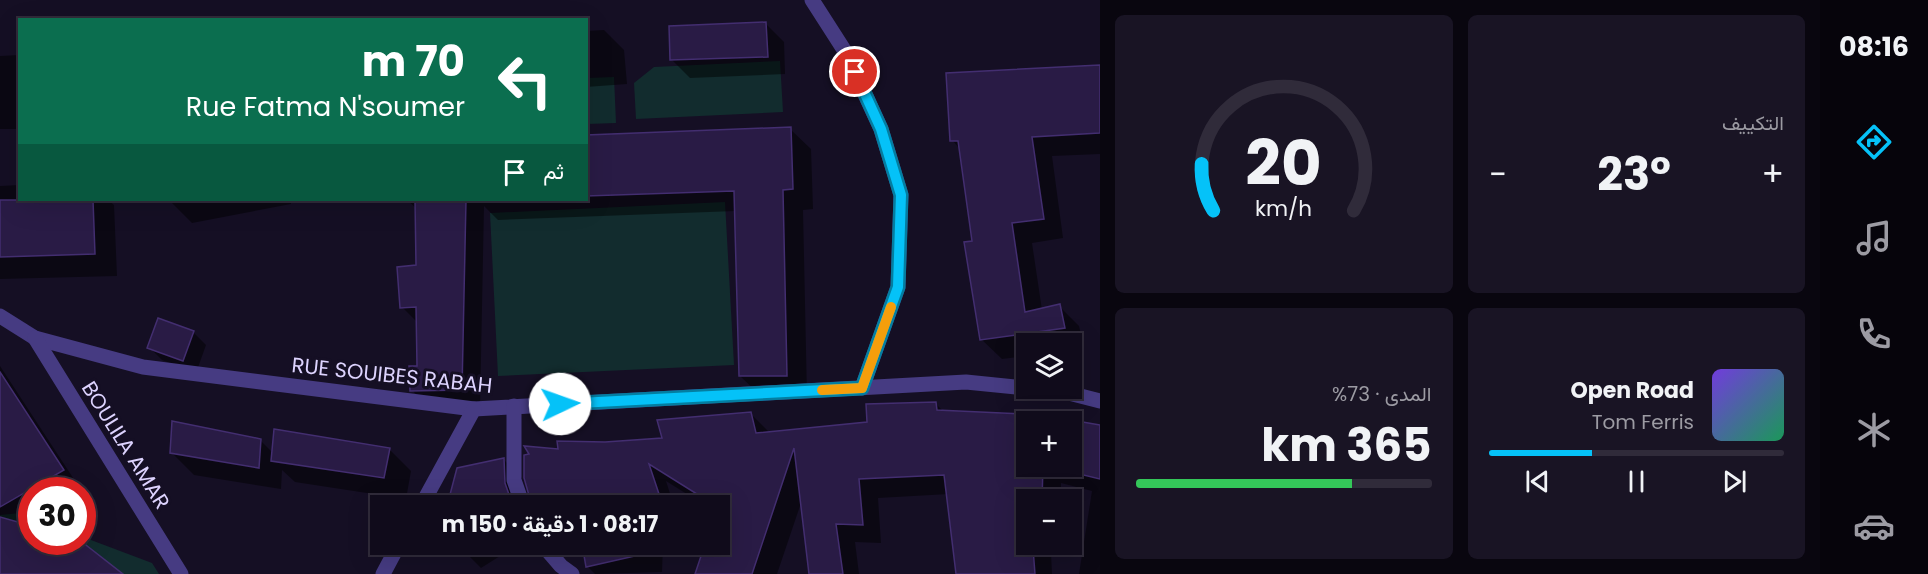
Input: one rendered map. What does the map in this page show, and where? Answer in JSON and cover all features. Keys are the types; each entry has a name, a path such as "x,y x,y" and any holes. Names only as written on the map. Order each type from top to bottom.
{"street":[{"path":"812,0 846,52 873,110 901,195 898,287 862,388"},
{"name":"RUE SOUIBES RABAH","path":"0,316 35,338 143,368 474,409 966,382 1016,387"},
{"name":"BOULILA AMAR","path":"35,338 181,574"},
{"path":"1082,396 1100,401"},
{"path":"514,406 514,480 519,495"},
{"path":"427,495 474,409"},
{"path":"383,574 393,555"},
{"path":"552,555 572,574"}],"green space":[{"path":"780,61 783,112 636,119 634,83 654,67"},
{"path":"614,77 616,123 588,124 588,78"},
{"path":"725,202 734,365 498,376 490,213"},
{"path":"18,513 18,555 96,555 96,542 152,563 159,574 0,574 0,515"}],"building":[{"path":"766,22 768,57 670,60 669,26"},
{"path":"1100,65 1100,133 1032,137 1044,219 1012,223 1025,312 1060,304 1065,328 1016,333 1016,335 980,340 964,242 972,241 958,141 950,141 946,73"},
{"path":"791,127 793,189 783,190 787,376 739,376 734,191 588,196 588,135"},
{"path":"0,200 93,201 95,254 0,257"},
{"path":"415,201 466,201 462,390 410,391 409,366 417,366 416,307 400,308 397,267 416,265"},
{"path":"158,318 194,331 183,361 147,348"},
{"path":"0,372 64,470 52,477 18,477 18,497 0,507"},
{"path":"936,402 937,410 1016,414 1016,477 1043,477 1042,489 1016,489 1016,555 1034,555 1035,574 956,574 944,475 859,479 863,525 836,524 843,574 809,574 794,448 752,574 695,574 701,555 730,555 730,495 698,495 649,464 659,495 529,495 524,478 524,455 529,454 524,446 558,449 557,441 605,442 662,438 657,420 751,412 756,433 867,422 866,404"},
{"path":"172,421 261,439 259,468 170,453"},
{"path":"1082,422 1100,425 1100,479 1082,475"},
{"path":"274,429 390,448 384,478 271,461"},
{"path":"504,458 505,483 509,495 450,495 457,468"},
{"path":"0,517 18,522 18,555 96,555 96,553 123,574 0,574"},
{"path":"584,555 640,555 586,567"}],"slow traffic":[{"path":"822,390 862,388 891,307"}],"route":[{"path":"560,404 862,388 898,287 901,195 881,129 855,72"}]}
